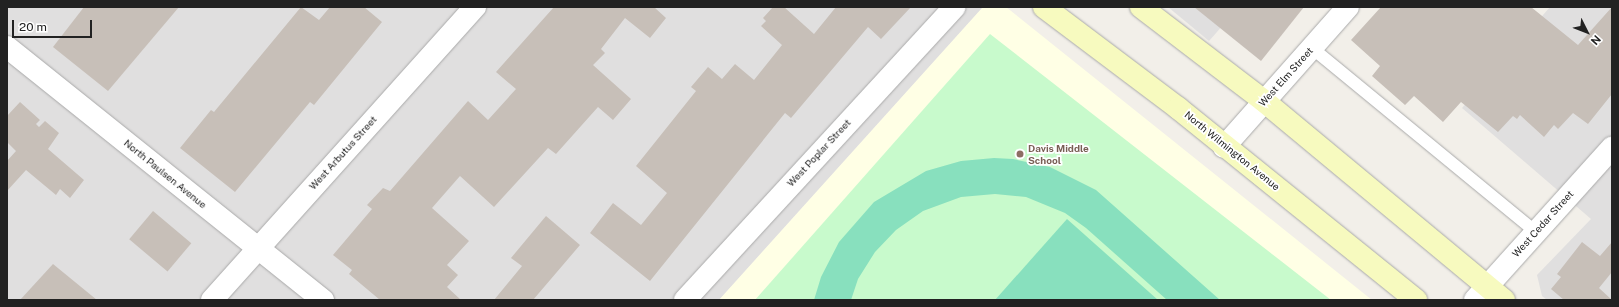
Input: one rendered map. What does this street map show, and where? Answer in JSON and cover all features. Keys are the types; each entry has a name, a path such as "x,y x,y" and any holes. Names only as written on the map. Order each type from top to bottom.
{"main road":[{"name":"North Wilmington Avenue","path":"1044,7 1224,147 1416,300"},
{"path":"1141,7 1264,102 1481,293 1504,300"}],"street":[{"name":"West Arbutus Street","path":"212,300 474,7"},
{"name":"West Poplar Street","path":"685,300 954,7"},
{"name":"West Elm Street","path":"1224,147 1348,7"},
{"name":"North Paulsen Avenue","path":"7,47 323,300"},
{"name":"West Cedar Street","path":"1481,293 1612,148"}],"lane":[{"path":"1312,48 1536,232"}],"shaded area":[{"path":"7,7 983,7 719,300 7,300"},
{"name":"Davis Middle School","path":"983,7 1006,7 1372,300 719,300"},
{"path":"1168,7 1239,7 1209,41"},
{"path":"1550,7 1612,7 1612,300 1547,300 1542,296 1537,275 1591,219 1462,108"}],"green space":[{"name":"Davis Middle School","path":"990,34 1331,300 755,300"},
{"path":"994,158 1013,159 1050,167 1096,190 1220,300 1167,300 1086,228 1065,213 1026,197 995,194 961,197 923,211 896,230 875,252 858,279 851,300 814,300 821,277 839,242 874,202 926,171 961,161"},
{"path":"1067,219 1158,300 995,300"}],"building":[{"path":"84,7 179,7 108,91 53,47"},
{"path":"301,7 319,20 330,7 364,7 382,22 314,105 310,102 235,192 180,148 211,110 214,112"},
{"path":"554,7 654,7 666,18 650,38 625,18 601,49 605,53 593,65 631,99 613,120 598,107 556,154 548,148 494,207 460,176 432,208 469,241 447,265 458,275 447,287 461,300 380,300 349,274 352,270 333,255 372,209 367,205 383,188 390,191 468,101 488,120 516,89 496,72"},
{"path":"773,7 784,7 814,34 836,7 911,7 881,39 868,27 791,118 785,113 650,281 590,233 613,203 641,225 667,193 636,166 696,91 691,87 708,67 722,79 735,64 754,80 782,45 761,26 766,21 763,18"},
{"path":"1194,7 1304,7 1261,61"},
{"path":"1381,7 1531,7 1578,45 1612,7 1612,94 1588,124 1573,113 1558,129 1554,125 1544,137 1520,115 1517,119 1513,116 1498,132 1461,102 1443,122 1414,96 1405,105 1372,76 1380,66 1351,40"},
{"path":"20,102 40,120 36,124 39,127 45,121 59,133 48,149 84,180 70,198 60,189 56,195 26,170 7,191 7,161 16,151 7,142 7,116"},
{"path":"153,211 191,243 168,271 129,239"},
{"path":"546,216 580,245 533,300 494,300 522,266 511,258"},
{"path":"1582,242 1600,256 1612,242 1612,272 1599,288 1612,300 1564,300 1551,289 1561,277 1557,274"},
{"path":"53,264 97,300 20,300"}],"place":[{"name":"Davis Middle School","path":"1020,154"}]}
